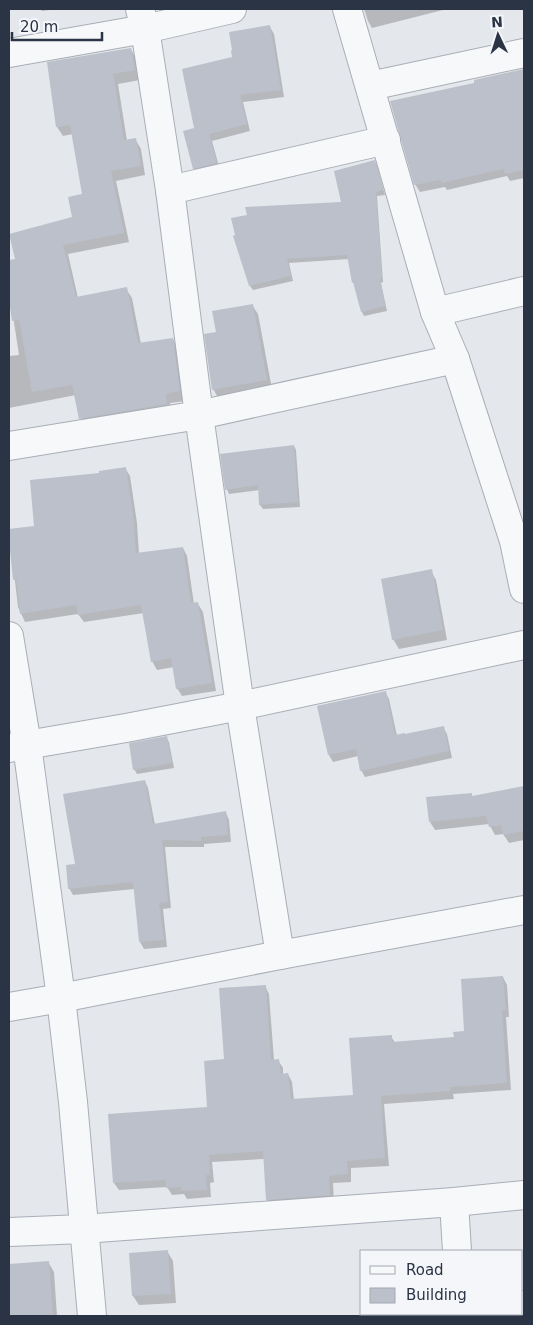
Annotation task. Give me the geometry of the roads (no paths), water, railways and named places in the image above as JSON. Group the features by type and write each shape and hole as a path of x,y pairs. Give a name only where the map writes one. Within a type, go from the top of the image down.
{"street":[{"path":"9,53 142,19 232,9"},
{"path":"347,9 435,312 455,359 519,540 524,589"},
{"path":"142,19 170,190 240,706 280,955"},
{"path":"370,86 524,53"},
{"path":"170,190 386,140"},
{"path":"435,312 524,291"},
{"path":"9,446 200,415 455,359"},
{"path":"9,636 18,746 61,998 73,1102 92,1316"},
{"path":"18,746 240,706 524,645"},
{"path":"9,1007 524,910"},
{"path":"9,1232 83,1229 454,1202 524,1195"},
{"path":"454,1202 457,1250"},
{"path":"405,1316 420,1315"}]}
